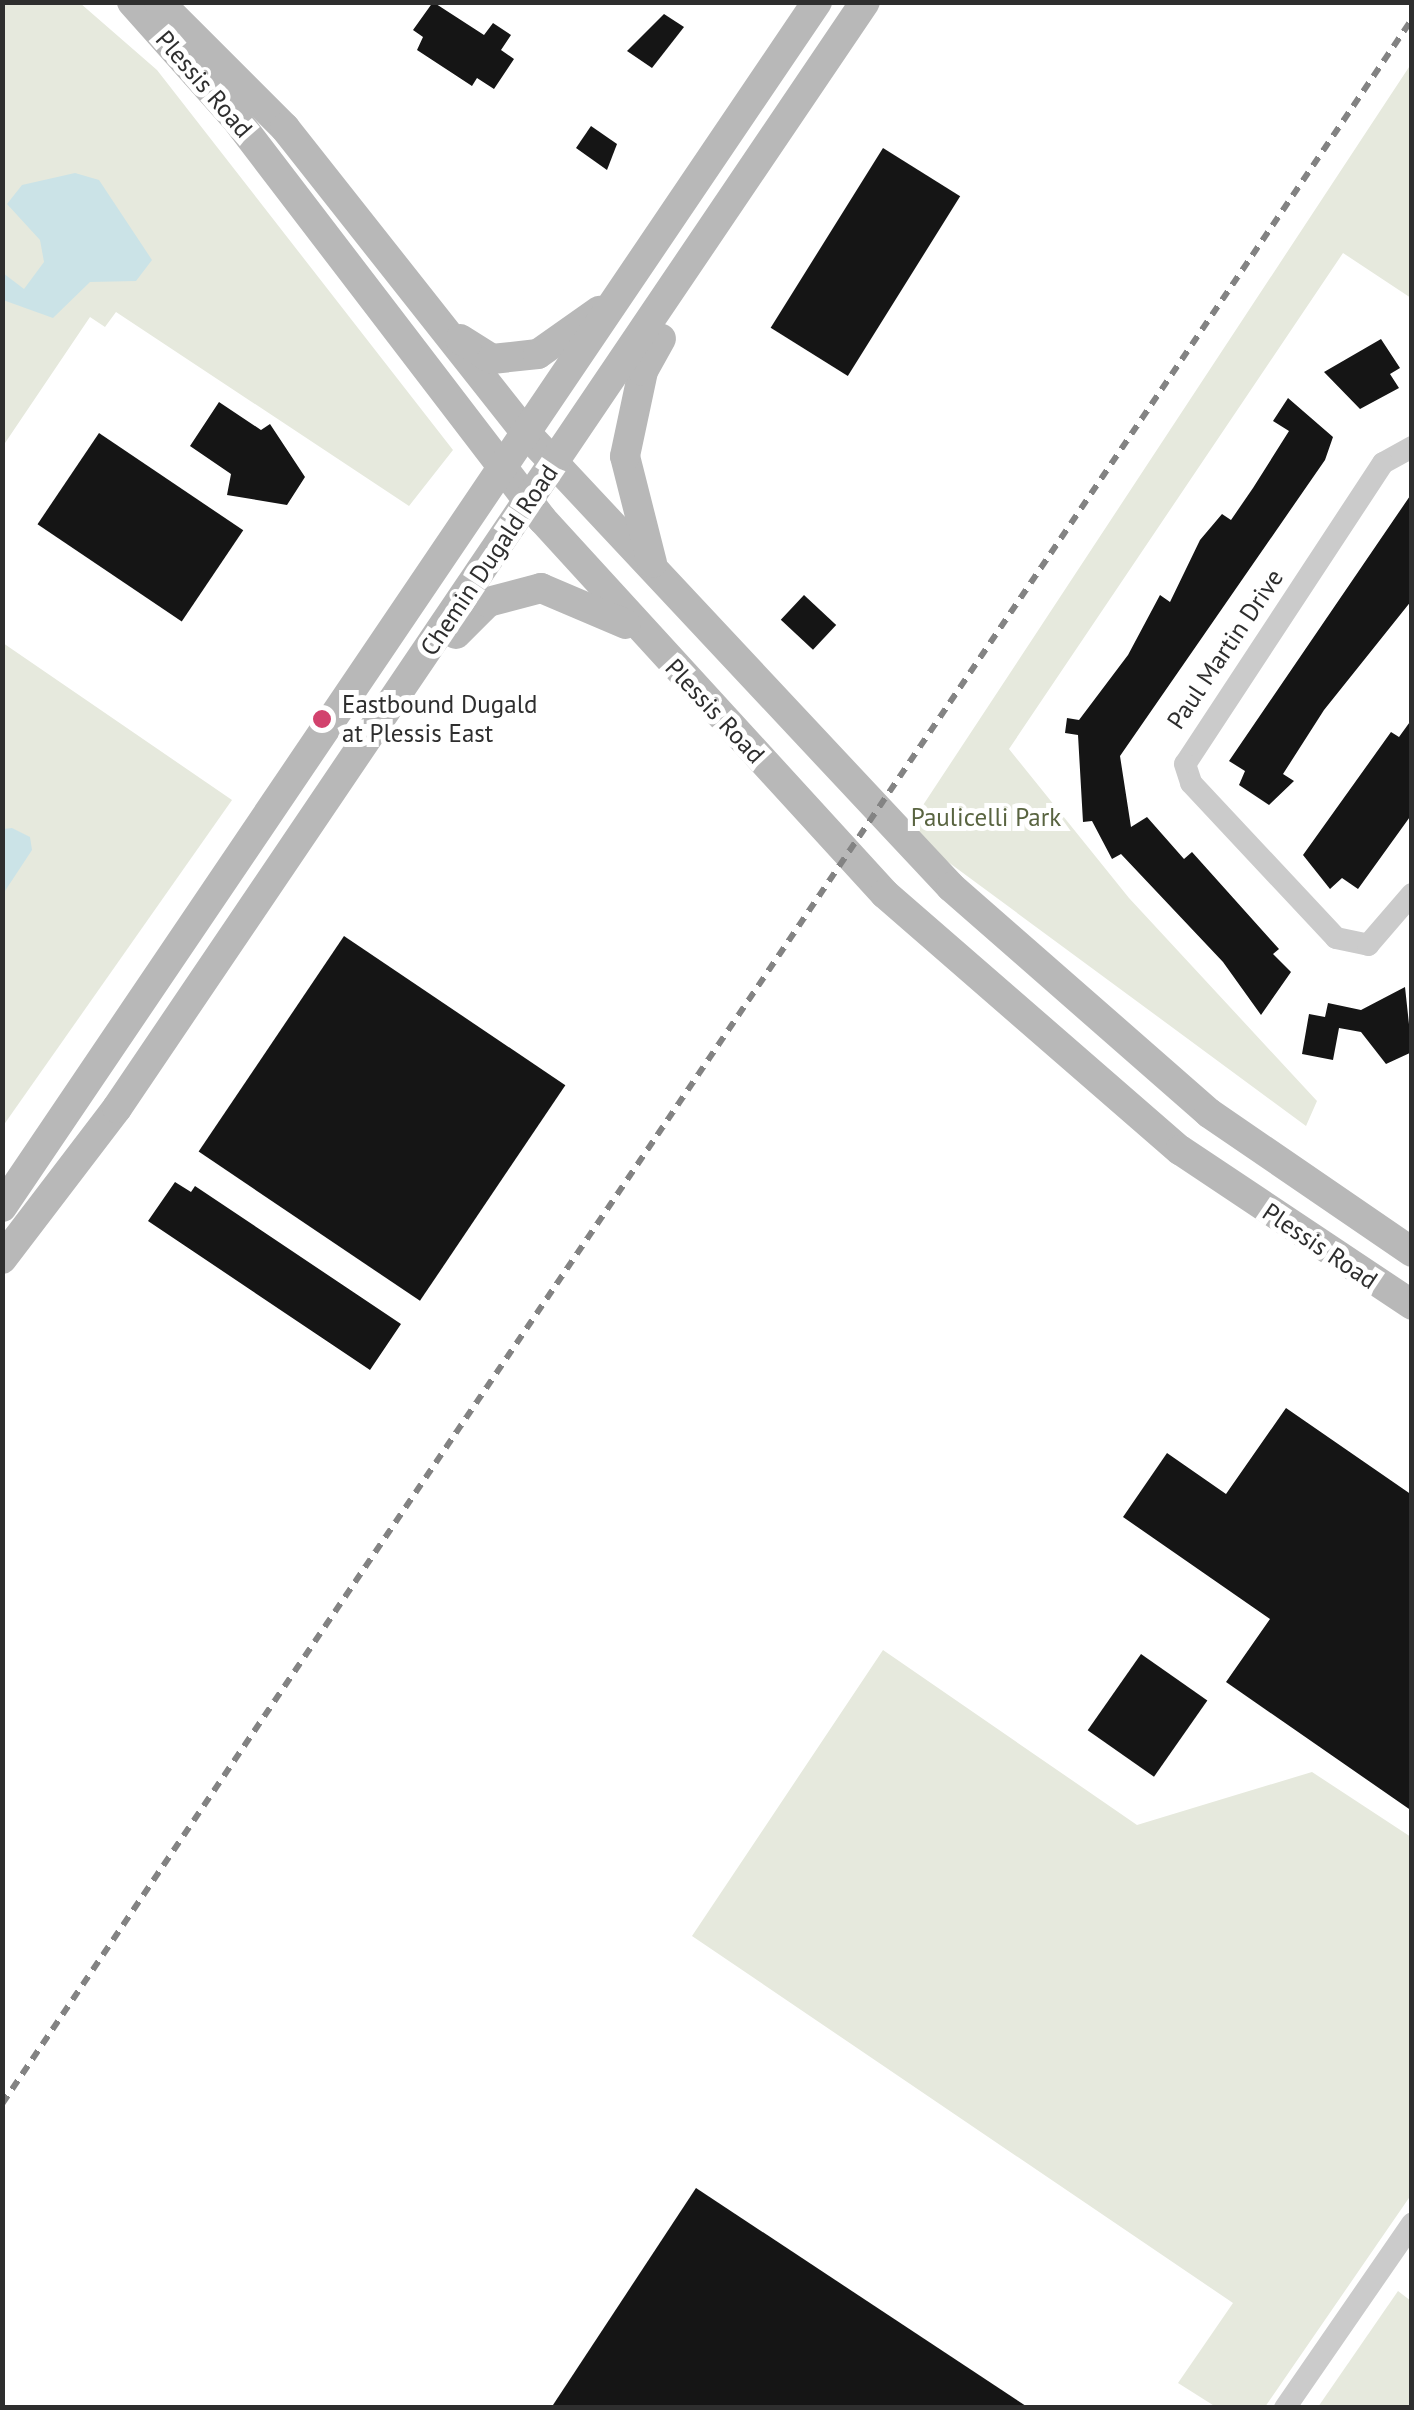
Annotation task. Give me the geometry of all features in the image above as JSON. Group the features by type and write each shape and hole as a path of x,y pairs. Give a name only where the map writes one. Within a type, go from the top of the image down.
{"main road":[{"name":"Plessis Road","path":"132,2 236,118 528,502 642,632 885,894 968,970 1180,1150 1412,1305"},
{"name":"Plessis Road","path":"159,2 285,128 526,433 1042,974 1209,1113 1412,1252"},
{"name":"Chemin Dugald Road","path":"2,1206 817,2"},
{"name":"Chemin Dugald Road","path":"2,1259 117,1108 705,245 865,2"},
{"path":"655,570 624,456 643,372 705,245"},
{"path":"432,316 469,347 505,360 538,354 621,294"},
{"path":"412,673 508,593 563,592 642,632"},
{"path":"300,764 334,790"},
{"path":"73,1103 117,1108"}],"street":[{"name":"Paul Martin Drive","path":"1409,446 1383,463 1185,764 1191,783 1336,938 1368,945 1412,894"},
{"path":"1286,2408 1412,2224"}],"green space":[{"path":"3,3 80,3 157,70 453,450 409,506 116,312 105,327 90,317 3,446"},
{"name":"Paulicelli Park","path":"1411,64 1411,298 1343,253 1009,749 1129,898 1317,1101 1306,1126 906,831"},
{"path":"2,643 232,800 3,1126"},
{"path":"883,1650 1137,1825 1312,1772 1411,1837 1411,2195 1265,2407 1216,2407 1178,2383 1233,2303 692,1936"},
{"path":"1398,2291 1411,2301 1410,2407 1318,2407"}],"water":[{"path":"75,173 99,180 152,260 136,281 90,282 53,318 3,300 3,273 24,289 44,262 40,240 7,204 22,185"},
{"path":"12,828 30,837 32,850 3,894 3,829"}],"building":[{"path":"433,2 484,35 493,23 511,35 501,50 514,59 494,89 477,78 472,86 417,50 423,37 413,30"},
{"path":"664,14 684,27 652,68 627,51"},
{"path":"591,126 617,144 607,170 576,148"},
{"path":"883,148 960,196 848,376 771,328"},
{"path":"1381,339 1400,368 1390,374 1399,388 1360,409 1324,372"},
{"path":"1288,398 1333,437 1325,460 1120,756 1131,827 1147,817 1184,859 1192,852 1279,949 1273,954 1291,972 1261,1015 1223,962 1121,854 1112,859 1092,821 1083,822 1078,735 1065,733 1067,718 1079,720 1128,655 1160,595 1170,602 1200,540 1222,514 1231,520 1253,488 1289,431 1273,421"},
{"path":"219,402 261,430 270,424 305,477 287,505 227,495 231,474 190,446"},
{"path":"99,433 243,530 182,621 37,524"},
{"path":"1412,493 1412,600 1324,710 1283,774 1294,781 1269,805 1239,785 1245,771 1229,761"},
{"path":"804,595 836,625 813,650 781,620"},
{"path":"1412,719 1412,814 1358,889 1342,878 1330,889 1303,855 1391,732 1399,737"},
{"path":"344,936 565,1085 420,1301 199,1152"},
{"path":"1405,987 1412,1052 1386,1064 1361,1032 1339,1028 1333,1060 1302,1054 1309,1014 1325,1017 1328,1003 1361,1010"},
{"path":"175,1182 191,1192 195,1186 401,1324 370,1370 148,1221"},
{"path":"1286,1408 1412,1495 1412,1811 1226,1682 1270,1619 1123,1517 1167,1453 1226,1494"},
{"path":"1141,1654 1207,1700 1154,1777 1088,1730"},
{"path":"696,2188 1029,2408 551,2408"}],"railway":[{"path":"2,2104 1412,19"}],"place":[{"name":"Eastbound Dugald at Plessis East","path":"322,719"}]}
